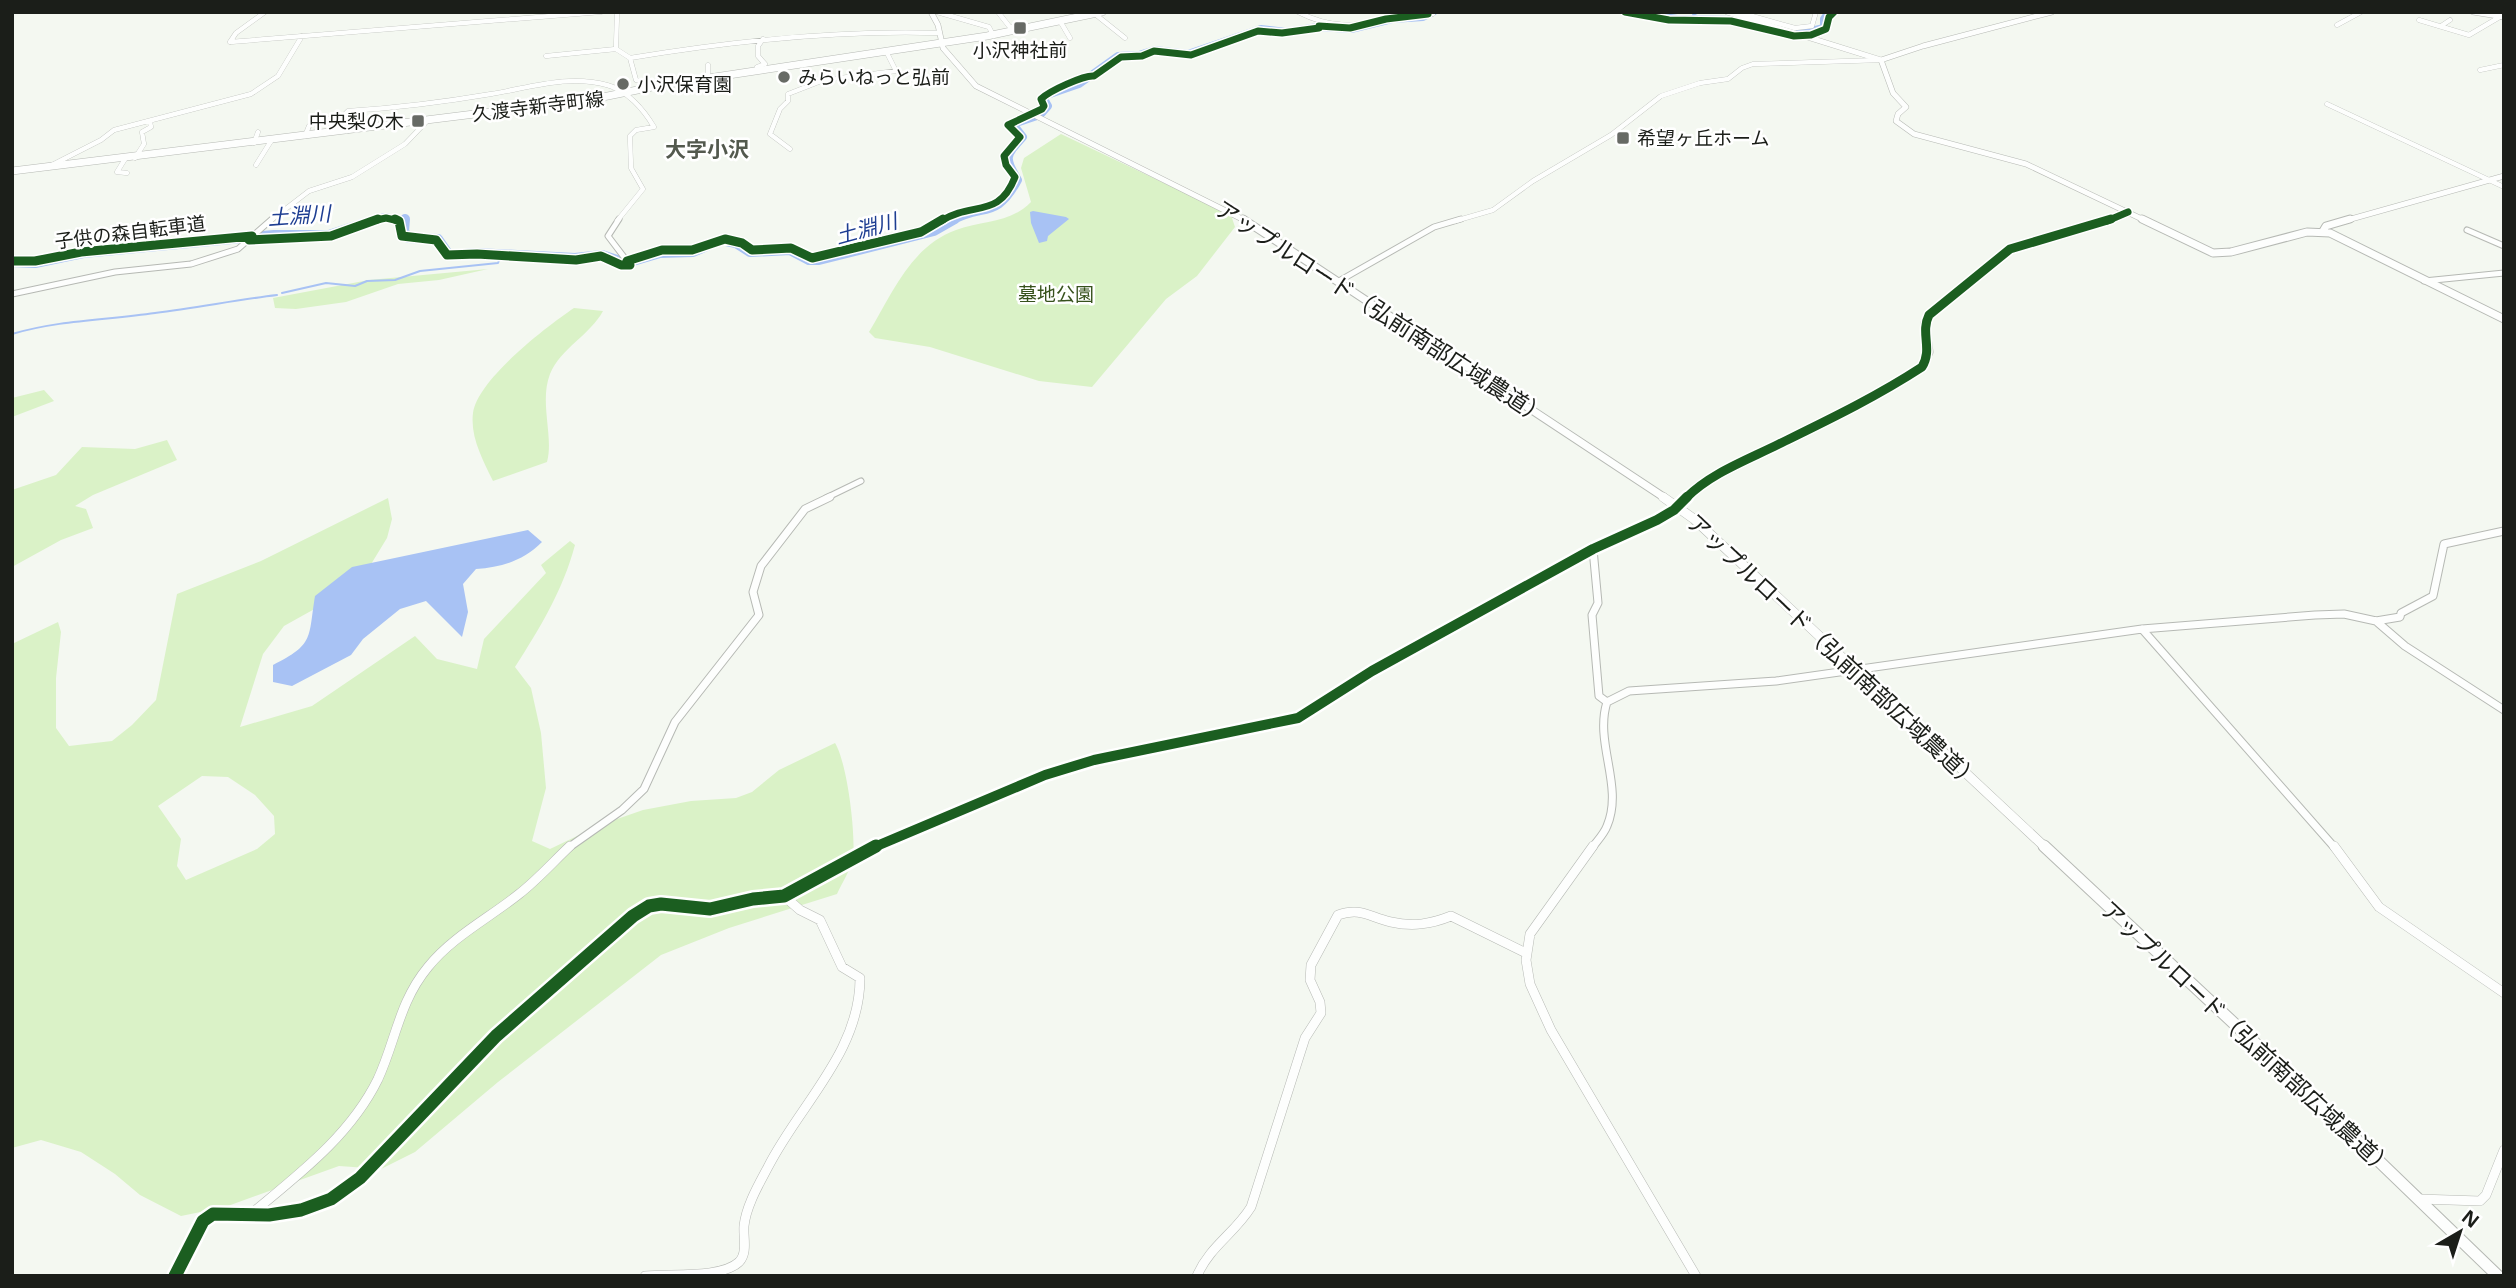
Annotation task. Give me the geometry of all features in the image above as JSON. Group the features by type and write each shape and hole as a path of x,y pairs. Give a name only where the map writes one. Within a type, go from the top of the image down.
{"main road":[{"name":"久渡寺新寺町線","path":"12,171 271,141 622,94 662,85 993,35 1099,13"}],"street":[{"path":"265,12 236,33 230,42 601,12"},
{"path":"616,49 617,12"},
{"name":"アップルロード（弘前南部広域農道）","path":"931,12 938,25 940,43 950,59 976,86 1231,212 1679,506 2498,1276"},
{"path":"937,12 953,19 989,27 993,35"},
{"path":"998,12 1009,26 1017,30"},
{"path":"1298,12 1319,24 1350,27 1391,18 1431,14"},
{"path":"1727,12 1881,61 1894,93 1906,107 1895,118 1904,130 1936,141 2015,160 2128,212 2195,247 2218,254 2307,232 2323,231 2344,238 2423,281 2504,319"},
{"path":"1738,12 1801,28 1812,26 1816,12"},
{"path":"1339,281 1434,227 1493,210 1533,181 1611,135 1661,96 1700,83 1728,79 1742,68 1753,64 1881,61 1923,46 2052,12"},
{"path":"2337,25 2361,12"},
{"path":"2473,12 2503,16"},
{"path":"1099,13 1125,38"},
{"path":"2419,20 2469,35 2503,16"},
{"path":"2441,26 2450,20"},
{"path":"1060,21 1070,38"},
{"path":"546,56 616,49 630,58 763,39 878,30 938,33"},
{"path":"46,167 101,140 114,130 198,107 225,103 251,93 278,76 302,36"},
{"path":"758,71 757,67 765,64 758,56 758,46 763,39"},
{"path":"790,149 770,134 779,109 788,101 788,94 804,86 846,76 896,71 886,51"},
{"path":"630,58 636,80 662,85"},
{"path":"708,65 708,79"},
{"path":"2480,70 2504,65"},
{"path":"327,121 333,116 343,116 348,111 369,111 458,99 509,91 530,84 600,83 611,86 644,111 654,127 636,130 630,136 631,168 643,189 609,231 608,236 627,261"},
{"path":"2327,104 2504,187"},
{"path":"343,116 349,124 347,131"},
{"path":"12,294 115,272 191,264 238,249 294,200 309,191 352,177 405,144 428,120"},
{"path":"135,158 144,144 142,132 151,127 150,122"},
{"path":"305,136 309,126"},
{"path":"254,143 258,132"},
{"path":"256,165 271,141"},
{"path":"125,159 117,172 127,173"},
{"path":"2323,231 2326,226 2504,176"},
{"path":"175,1276 203,1221 213,1214 269,1215 301,1210 331,1199 360,1178 496,1036 633,916 649,906 661,904 710,909 752,899 784,896 867,850 1045,775 1094,760 1298,718 1373,671 1593,549 1657,520 1679,506 1698,486 1721,473 1857,407 1922,367 1929,352 1926,323 1929,315 2005,252 2128,212"},
{"path":"2467,230 2504,246"},
{"path":"2423,281 2504,274"},
{"path":"250,1214 312,1164 351,1123 379,1076 403,1005 427,968 443,951 522,893 572,844 622,810 644,789 675,722 759,615 753,592 761,566 805,509 861,481"},
{"path":"1696,1276 1534,999 1527,979 1524,952 1537,921 1606,827 1611,816 1614,785 1600,722 1607,702 1629,691 1749,684 2142,629 2344,614 2376,621 2400,617 2401,613 2433,596 2444,544 2504,531"},
{"path":"1593,549 1598,592 1598,603 1592,615 1594,659 1599,696 1607,702"},
{"path":"2376,621 2405,646 2504,710"},
{"path":"2142,629 2332,844 2379,907 2504,993"},
{"path":"645,1276 720,1270 739,1261 744,1252 744,1224 752,1203 787,1133 842,1048 857,1017 861,1003 860,978 842,967 820,920 800,910 784,896"},
{"path":"1197,1276 1212,1246 1239,1223 1251,1207 1304,1038 1321,1013 1320,1002 1310,980 1311,965 1338,915 1353,910 1392,924 1407,926 1437,923 1451,916 1524,952"},
{"path":"2418,1199 2480,1201 2486,1195 2504,1150"}],"green space":[{"name":"墓地公園","path":"1061,134 1231,215 1235,227 1197,276 1166,299 1092,387 1039,381 930,347 875,338 869,332 915,259 940,237 966,227 1005,218 1023,209 1031,202 1021,168 1024,158"},
{"path":"488,269 439,280 398,284 346,302 296,309 275,308 273,298 369,280"},
{"path":"574,308 603,311 561,357 550,374 546,396 549,442 547,462 493,481 473,431 473,413 478,400 487,385 515,355"},
{"path":"44,390 54,401 12,417 12,398"},
{"path":"167,440 177,460 93,495 75,506 86,509 93,528 61,540 12,567 12,490 56,475 82,447 135,449"},
{"path":"388,498 392,519 387,538 365,574 336,597 284,626 263,654 240,727 312,706 415,636 437,659 477,669 484,639 546,573 541,565 570,541 575,545 557,593 515,667 531,688 541,733 546,788 532,841 550,849 600,825 643,810 691,801 736,798 752,792 779,770 835,743 847,781 854,847 852,862 837,894 729,928 661,955 498,1082 415,1152 381,1169 339,1166 225,1207 181,1216 140,1195 115,1174 81,1152 41,1140 12,1148 12,644 58,622 61,632 56,678 56,728 69,746 112,741 156,700 177,594 261,561","holes":["202,776 228,777 255,795 274,816 275,834 257,849 186,880 177,866 181,839 158,806"]}],"water":[{"path":"1030,212 1069,219 1048,236 1047,241 1039,243 1031,223"},
{"path":"528,530 542,542 535,549 512,562 476,569 463,584 468,612 462,637 426,601 400,609 363,639 351,655 292,686 273,682 273,665 296,651 307,638 315,596 352,567"}],"waterway":[{"name":"土淵川","path":"952,221 996,206 1010,193 1018,180 1009,157 1023,137 1013,124 1040,115 1048,106 1044,99 1047,95 1079,84 1118,56 1139,55 1155,50 1188,54 1261,29 1286,32 1318,27 1351,29 1392,19 1423,17 1433,12"},
{"name":"土淵川","path":"1631,12 1677,19 1734,20 1793,35 1824,28 1824,19 1829,12"},
{"path":"1697,20 1693,15 1699,12"},
{"name":"土淵川","path":"372,221 384,217 405,221"},
{"name":"土淵川","path":"12,262 35,263 83,253 274,235 329,235 377,219"},
{"name":"土淵川","path":"405,221 404,231 408,238 438,239 447,252 453,255 477,253 575,258 602,255 626,263 660,253 693,252 721,240 736,243 750,252 790,250 809,260 819,260 934,231 955,219"},
{"path":"282,293 326,283 355,286 367,281 395,280 420,271 498,263 500,258"},
{"path":"12,334 65,323 277,295"}],"cycle path":[{"path":"1625,12 1669,20 1731,21 1794,36 1811,35 1826,29 1829,17 1834,12"},
{"path":"1319,26 1350,28 1386,19 1428,14"},
{"path":"627,261 662,250 692,250 725,239 742,243 752,250 791,248 812,258 921,232 955,213 999,203 1005,198 1015,177 1006,165 1004,156 1020,137 1008,125 1042,109 1044,106 1041,99 1051,91 1087,75 1094,76 1121,57 1142,56 1154,51 1191,55 1258,31 1282,33 1319,28"},
{"path":"175,1276 203,1221 213,1214 269,1215 301,1210 331,1199 360,1178 496,1036 633,916 649,906 661,904 710,909 753,899 784,896 867,850 1045,775 1094,760 1298,718 1372,671 1593,549 1657,520 1674,510 1698,486 1721,473 1857,406 1922,367 1928,357 1925,323 1929,315 2010,249 2100,224 2128,212"},
{"path":"249,240 331,236 371,221 393,218 399,221 402,236 436,240 447,255 477,254 576,260 601,256 621,265 630,265"},
{"name":"子供の森自転車道","path":"12,261 35,261 81,252 252,236"}],"place":[{"name":"小沢神社前","path":"1020,28"},
{"name":"みらいねっと弘前","path":"784,77"},
{"name":"小沢保育園","path":"623,84"},
{"name":"中央梨の木","path":"418,121"},
{"name":"希望ヶ丘ホーム","path":"1623,138"}],"district":[{"name":"大字小沢","path":"707,149"}]}
